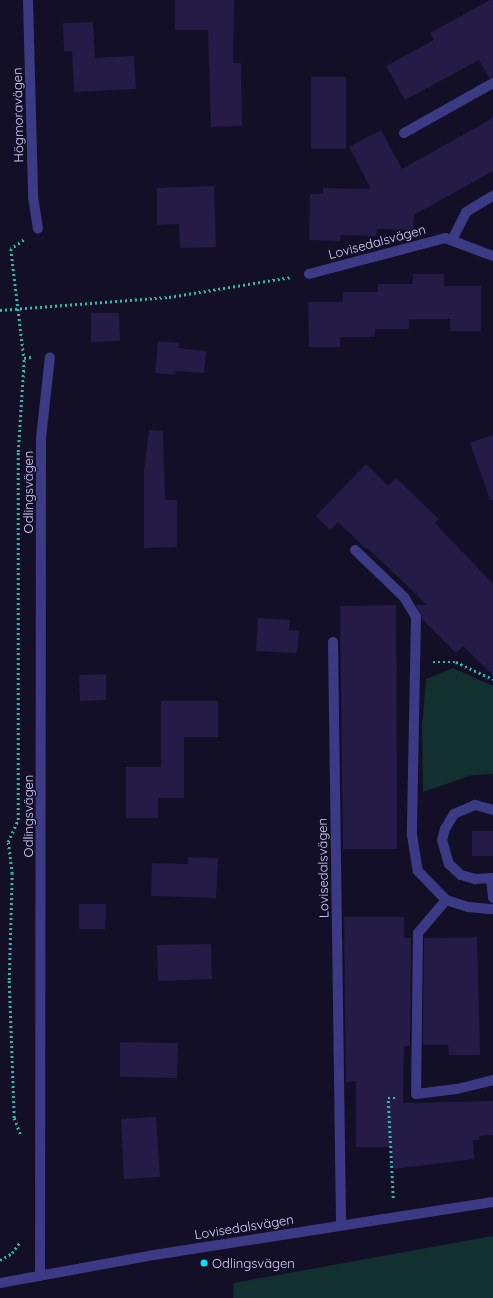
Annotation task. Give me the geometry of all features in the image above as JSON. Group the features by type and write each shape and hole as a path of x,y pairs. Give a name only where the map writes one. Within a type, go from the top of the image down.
{"street":[{"name":"Högmoravägen","path":"28,0 33,197 38,229"},
{"path":"404,133 493,83"},
{"path":"452,240 466,212 493,196"},
{"name":"Lovisedalsvägen","path":"309,274 404,247 445,238 493,256"},
{"name":"Odlingsvägen","path":"40,1276 41,438 50,356"},
{"path":"355,550 404,597 416,617 413,856 418,871 446,900 468,907 493,910"},
{"name":"Lovisedalsvägen","path":"334,642 341,1225"},
{"path":"493,810 475,806 454,814 444,829 442,840 449,864 461,874 475,879 492,878 493,898"},
{"path":"446,900 418,933 416,1094 457,1089 493,1080"},
{"name":"Lovisedalsvägen","path":"0,1283 341,1225 493,1202"}],"path":[{"path":"20,1140 14,1118 9,980 12,874 8,842 18,820 18,452 24,358 11,249 38,229"},
{"path":"0,310 168,297 309,274"},
{"path":"24,358 50,356"},
{"path":"416,662 456,662 493,679"},
{"path":"401,1197 393,1198 388,1098 411,1099 416,1094"},
{"path":"0,1260 12,1253 21,1237"}],"green space":[{"path":"453,668 493,686 493,774 472,775 423,792 422,727 426,679"},
{"path":"493,1236 493,1298 233,1298 234,1283"}],"building":[{"path":"175,0 234,0 233,63 241,63 242,126 211,127 208,30 175,30"},
{"path":"490,0 493,0 493,77 489,78 479,60 405,100 386,66 434,40 430,33"},
{"path":"93,22 95,58 134,56 136,89 74,92 72,51 64,51 63,23"},
{"path":"311,77 346,77 346,149 311,149"},
{"path":"493,118 493,171 414,215 413,230 377,229 376,236 341,235 340,241 309,240 310,194 323,194 323,188 371,189 349,147 381,130 402,169"},
{"path":"214,186 216,247 180,248 179,224 157,225 157,188"},
{"path":"413,274 444,274 444,286 481,286 481,331 450,331 450,319 409,319 409,329 375,329 375,337 340,337 340,347 309,347 308,302 343,302 343,292 378,292 378,284 413,284"},
{"path":"91,313 119,313 120,341 91,342"},
{"path":"158,341 179,343 178,348 206,351 204,373 176,371 175,375 155,373"},
{"path":"149,430 163,431 165,500 177,500 177,547 144,548 144,472"},
{"path":"493,435 493,500 490,500 470,443"},
{"path":"366,464 388,486 396,478 439,519 435,523 493,584 493,675 463,646 456,653 422,619 416,605 427,605 368,548 367,550 338,522 330,530 316,516"},
{"path":"396,605 397,849 343,849 340,606"},
{"path":"258,618 290,620 289,630 299,631 297,653 256,651"},
{"path":"106,674 106,700 80,701 79,675"},
{"path":"161,701 218,701 218,737 184,737 184,798 158,798 158,818 126,818 126,767 161,767"},
{"path":"472,831 493,831 493,856 472,856"},
{"path":"188,857 218,858 216,898 151,896 152,863 188,864"},
{"path":"79,904 106,904 105,929 79,929"},
{"path":"344,917 404,917 404,938 411,938 410,1046 404,1046 403,1103 493,1101 493,1135 479,1136 479,1140 473,1140 474,1159 394,1169 392,1147 356,1147 356,1081 346,1082"},
{"path":"477,937 480,1055 449,1055 448,1045 423,1045 424,938"},
{"path":"211,944 212,979 158,981 157,945"},
{"path":"120,1042 178,1043 177,1078 120,1077"},
{"path":"156,1117 160,1177 124,1179 121,1119"}],"place":[{"name":"Odlingsvägen","path":"204,1263"}]}
